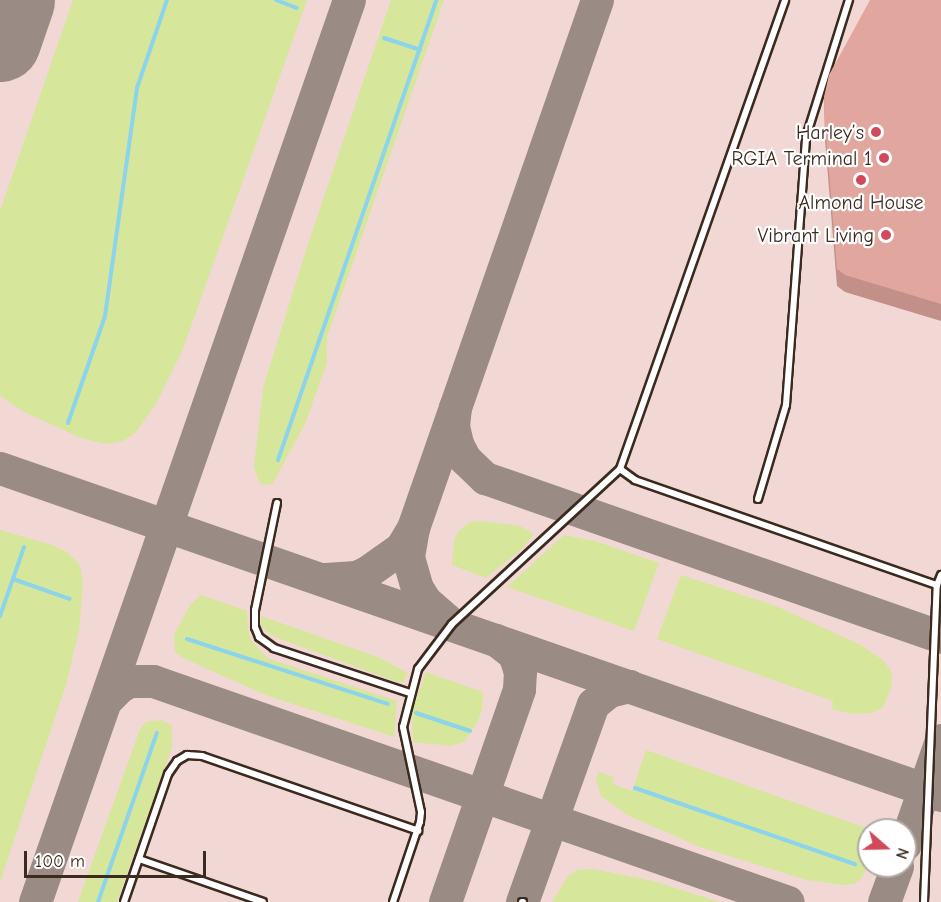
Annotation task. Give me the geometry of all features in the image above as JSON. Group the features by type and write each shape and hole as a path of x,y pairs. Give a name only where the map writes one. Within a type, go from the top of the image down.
{"lane":[{"path":"393,902 418,831 421,812 403,727 418,669 452,624 620,469 785,0"},
{"path":"758,499 786,405 806,137 849,0"},
{"path":"620,469 635,480 938,585"},
{"path":"277,503 255,610 255,627 258,637 274,648 410,693"},
{"path":"924,902 938,585 941,575"},
{"path":"124,902 172,765 187,755 202,756 418,831"},
{"path":"138,859 263,902"}],"shaded area":[{"path":"0,0 941,0 941,902 0,902"}],"green space":[{"path":"73,0 307,0 183,349 156,404 136,432 123,441 106,444 81,438 26,413 0,396 0,211"},
{"path":"391,0 444,0 327,337 327,363 305,424 273,483 260,484 254,467 263,388 307,247"},
{"path":"481,521 520,526 534,534 522,549 486,578 452,565 454,540 459,531 469,522"},
{"path":"0,530 52,545 67,552 80,565 83,585 79,630 66,685 0,882"},
{"path":"564,535 595,541 659,563 634,631 507,587"},
{"path":"681,575 776,606 861,645 884,661 892,673 891,689 883,707 872,713 853,714 832,709 833,701 657,639"},
{"path":"201,595 247,611 248,630 252,641 267,658 397,701 394,737 263,694 183,658 175,652 174,635 190,605"},
{"path":"261,616 378,657 408,673 403,682 398,682 280,639 266,632 261,624"},
{"path":"426,672 483,692 482,710 477,723 464,742 451,746 413,742 412,712"},
{"path":"162,720 172,726 172,747 117,902 78,902 140,729 146,722"},
{"path":"646,750 857,825 857,878 862,878 854,884 842,885 807,880 700,847 629,816 601,796 596,780 598,772 614,777 612,784 632,791"},
{"path":"593,869 653,881 719,902 552,902 569,875 578,870"}],"building":[{"name":"RGIA Terminal 1","path":"870,0 941,0 941,304 845,275 837,269 824,97 829,75"}],"waterway":[{"path":"68,423 105,316 137,88 167,0"},
{"path":"276,0 297,8"},
{"path":"278,460 436,0"},
{"path":"384,38 420,50"},
{"path":"0,616 24,547"},
{"path":"13,579 70,599"},
{"path":"187,639 388,704"},
{"path":"416,713 470,731"},
{"path":"98,902 157,733"},
{"path":"635,788 855,864"}],"taxiway":[{"path":"35,902 349,0"},
{"path":"413,528 597,0"},
{"path":"455,407 453,426 457,444 465,459 485,478 941,637"},
{"path":"0,468 941,795"},
{"path":"325,579 356,577 367,572 401,548 413,528 408,557 417,588 425,601 447,620"},
{"path":"445,902 519,689 520,672 514,654 496,640"},
{"path":"106,700 120,686 130,681 153,681 788,902"},
{"path":"522,902 593,704 609,691 629,686"},
{"path":"914,818 941,740"},
{"path":"884,902 893,878"}],"runway":[{"path":"0,41 14,0"}],"place":[{"name":"Harley’s","path":"876,132"},
{"name":"RGIA Terminal 1","path":"884,158"},
{"name":"Almond House","path":"861,180"},
{"name":"Vibrant Living","path":"886,235"}]}
